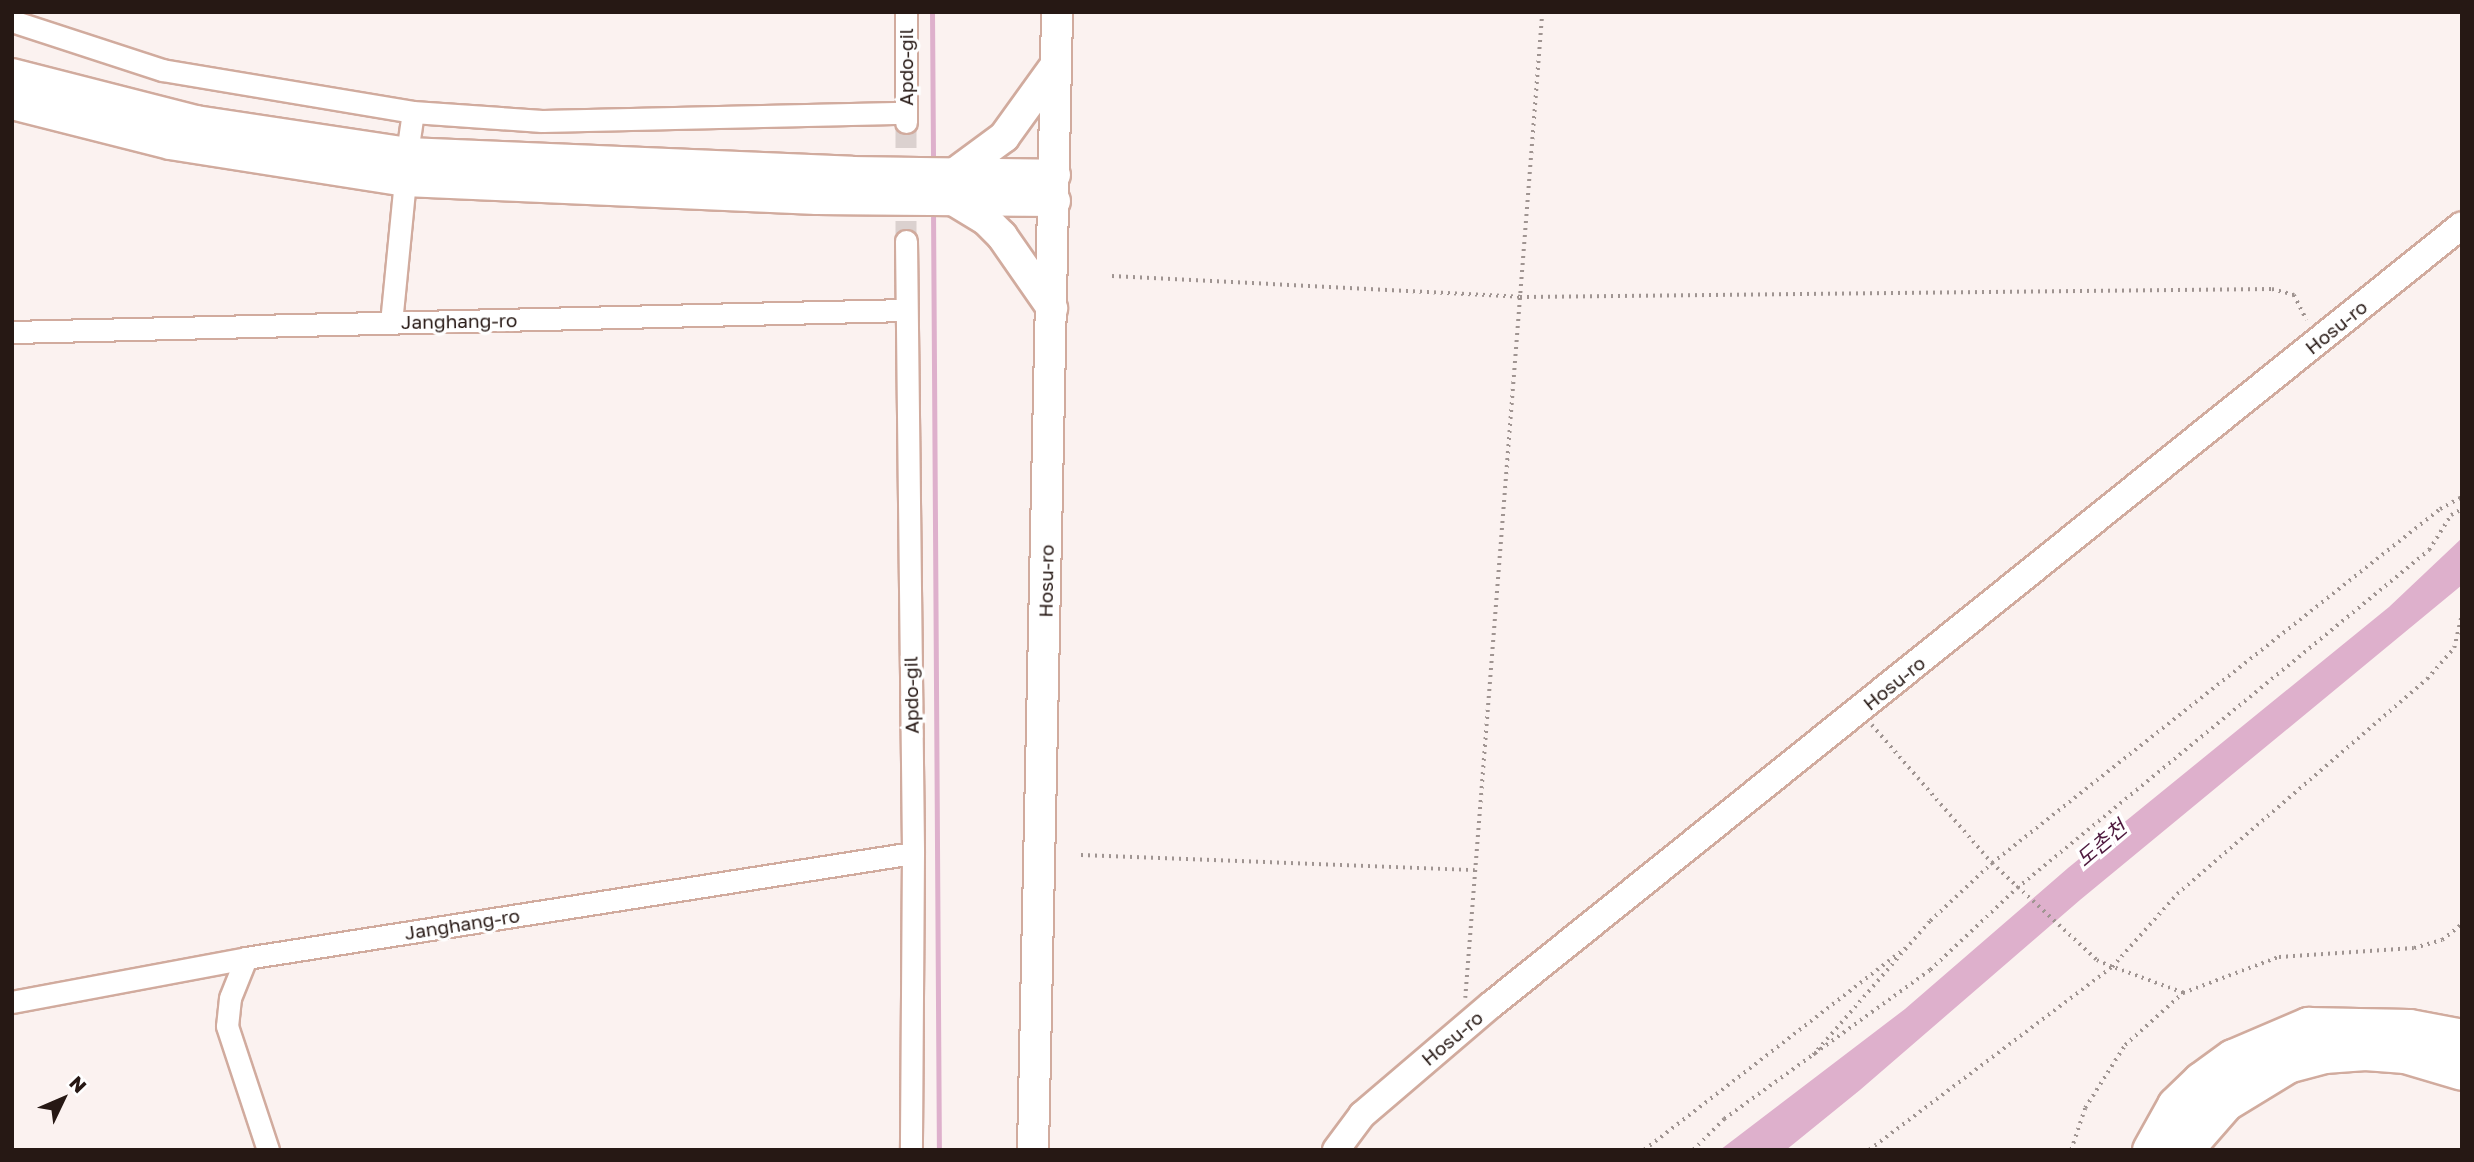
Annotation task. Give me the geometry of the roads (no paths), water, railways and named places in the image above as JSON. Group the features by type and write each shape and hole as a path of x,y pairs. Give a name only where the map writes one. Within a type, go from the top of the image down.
{"highway":[{"path":"2151,1150 2176,1105 2201,1081 2233,1058 2308,1026 2409,1028 2457,1058"},
{"path":"2183,1150 2225,1102 2287,1064 2324,1054 2365,1051 2457,1058"}],"main road":[{"name":"Hosu-ro","path":"1033,1150 1055,188 1056,12"},
{"path":"939,186 1004,137 1056,65"},
{"path":"12,74 196,121 406,167"},
{"path":"12,104 170,144 406,167 1055,188"},
{"path":"939,186 985,219 1002,236 1052,308"}],"street":[{"name":"Apdo-gil","path":"413,112 542,121 906,118 906,12"},
{"path":"12,21 162,70 413,112 391,323"},
{"name":"Hosu-ro","path":"1336,1150 1362,1115 1463,1028 2462,225"},
{"name":"Apdo-gil","path":"906,241 913,853 911,1150"},
{"name":"Janghang-ro","path":"12,332 905,310"},
{"name":"Janghang-ro","path":"12,1002 246,958 913,853"},
{"path":"246,958 230,998 227,1026 268,1150"}],"water":[{"name":"도촌천","path":"2462,538 2462,585 2080,900 1860,1090 1786,1150 1720,1150 1905,1009 2068,868 2389,607"}],"waterway":[{"path":"932,12 933,163"},
{"path":"933,208 939,1150"}],"tunnel":[{"path":"906,122 906,241"}]}
